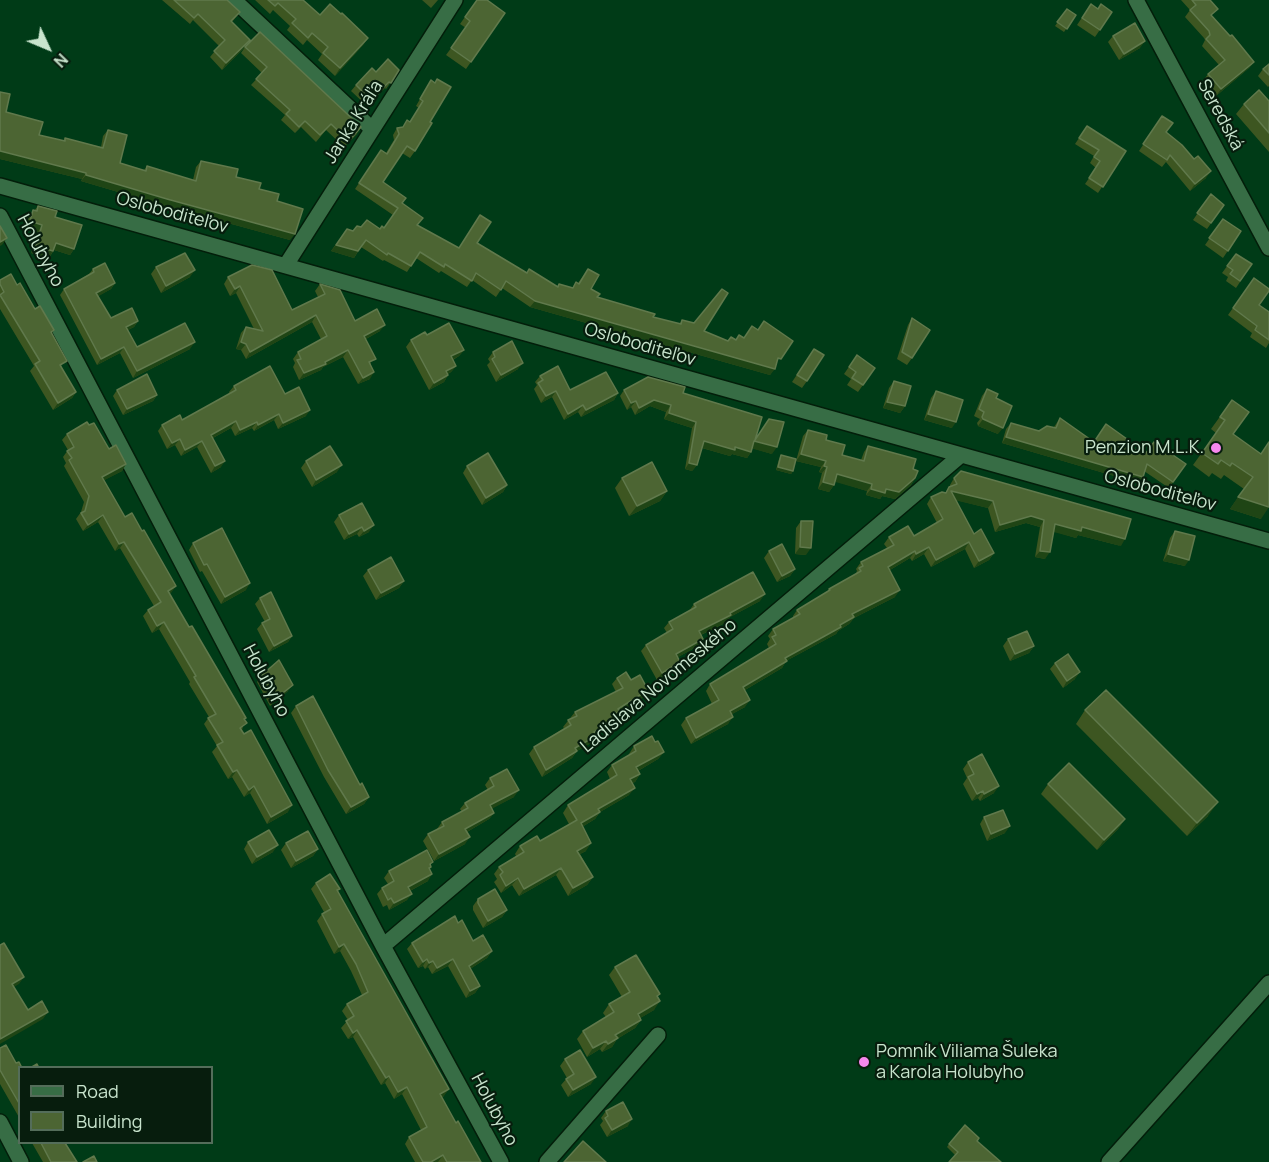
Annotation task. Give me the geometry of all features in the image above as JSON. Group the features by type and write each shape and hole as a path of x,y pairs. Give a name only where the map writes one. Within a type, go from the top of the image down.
{"street":[{"path":"234,0 372,129"},
{"name":"Janka Kráľa","path":"286,265 455,0"},
{"name":"Seredská","path":"1136,0 1269,248"},
{"name":"Osloboditeľov","path":"0,186 1269,541"},
{"name":"Holubyho","path":"0,216 383,946 501,1162"},
{"name":"Ladislava Novomeského","path":"383,946 960,456"},
{"path":"1109,1162 1269,983"},
{"path":"548,1162 658,1035"},
{"path":"0,1122 21,1162"}],"building":[{"path":"174,0 227,0 240,12 231,21 250,40 226,63 214,51 225,40 198,14 194,18"},
{"path":"268,0 303,0 320,15 330,4 368,38 340,68 323,53 328,47 312,33 308,38 292,23 296,19 278,3 275,6"},
{"path":"477,0 487,0 505,13 471,62 451,48 470,21 465,17"},
{"path":"1192,0 1210,0 1218,9 1211,15 1230,36 1232,35 1254,62 1221,89 1208,74 1225,60 1206,39 1210,35 1209,31 1190,10 1196,5"},
{"path":"1091,4 1098,9 1101,4 1112,12 1100,30 1082,18"},
{"path":"1067,9 1076,15 1067,29 1057,22"},
{"path":"1135,23 1145,41 1124,54 1113,36"},
{"path":"260,32 361,127 349,141 331,124 320,135 305,121 299,127 286,114 290,110 256,79 267,67 245,47"},
{"path":"388,59 399,70 391,83 389,82 371,100 356,85 372,68 376,72"},
{"path":"1269,64 1269,75 1263,69"},
{"path":"437,79 451,87 415,151 407,146 383,182 406,198 402,203 423,218 417,225 459,248 480,215 491,222 477,243 527,273 529,269 558,287 559,284 573,288 576,282 579,284 588,269 599,275 591,289 600,294 597,297 655,314 653,317 681,324 682,320 694,323 722,289 728,293 704,331 728,341 731,337 736,340 739,335 744,338 752,326 758,330 764,321 793,341 781,359 778,358 775,369 535,301 506,281 501,290 476,273 472,281 420,252 411,266 388,253 387,255 366,240 358,251 336,245 347,229 353,231 367,220 380,229 382,226 384,228 398,208 359,183 381,150 387,154 399,134 397,128 403,127 407,120 410,122 423,101 420,99 431,80 435,83"},
{"path":"1259,90 1269,101 1269,133 1244,104"},
{"path":"0,92 10,94 6,112 43,122 39,135 65,141 65,138 103,148 108,130 127,135 120,163 146,171 147,166 196,181 201,161 238,169 236,177 261,183 259,189 279,194 277,201 303,209 295,234 167,199 86,175 86,173 0,151"},
{"path":"1162,116 1173,123 1166,132 1194,159 1198,156 1211,171 1195,184 1170,155 1167,160 1143,144"},
{"path":"1087,126 1126,151 1103,187 1089,178 1100,161 1094,157 1099,150 1079,138"},
{"path":"1211,194 1224,205 1211,223 1197,213"},
{"path":"38,206 57,211 55,217 82,225 74,249 56,243 53,251 36,246 42,225 30,221 33,210 37,211"},
{"path":"1223,219 1241,231 1228,251 1209,238"},
{"path":"0,226 7,238 0,242"},
{"path":"185,253 195,270 166,286 156,267"},
{"path":"1236,254 1252,264 1240,281 1230,274 1233,270 1227,266"},
{"path":"105,263 115,283 96,293 111,318 132,308 138,321 126,327 137,347 185,323 195,342 137,371 124,347 101,359 64,289"},
{"path":"252,265 272,270 292,310 325,294 320,284 340,290 355,321 377,309 385,325 364,336 376,359 369,362 374,372 363,378 348,350 325,362 326,364 304,373 297,360 301,359 298,352 327,336 316,315 250,352 246,344 241,342 246,327 263,331 240,286 235,289 228,277"},
{"path":"11,274 17,285 20,283 35,309 40,306 54,330 51,332 67,361 60,365 76,392 58,403 35,364 40,361 0,295 4,292 0,280"},
{"path":"1254,278 1269,289 1259,305 1269,312 1269,340 1255,330 1257,326 1233,308"},
{"path":"912,318 930,330 912,358 902,352"},
{"path":"449,323 464,350 451,356 456,366 446,371 448,375 434,383 411,340 425,332 427,335"},
{"path":"512,341 523,363 501,375 492,359 495,357 493,352"},
{"path":"814,349 824,355 807,381 797,375"},
{"path":"857,355 875,368 863,385 852,378 856,372 849,367"},
{"path":"270,366 285,394 299,387 310,410 283,423 279,414 258,425 257,422 240,430 236,421 211,435 225,461 215,466 202,441 185,450 180,439 172,443 162,425 180,415 182,420 236,390 234,386"},
{"path":"558,366 570,390 606,372 618,393 586,410 583,405 568,414 556,391 546,396 538,383 543,380 540,376"},
{"path":"147,374 157,395 127,409 117,390"},
{"path":"648,377 685,387 683,393 762,417 755,440 769,419 784,422 777,447 754,441 751,452 704,441 697,465 689,463 696,422 669,413 671,405 654,400 639,408 636,401 631,403 624,390"},
{"path":"894,381 911,386 905,406 887,402"},
{"path":"987,389 998,394 996,398 1012,406 1003,428 982,417 984,412 979,409"},
{"path":"936,391 963,400 956,422 928,414"},
{"path":"1232,400 1249,412 1233,434 1261,454 1269,442 1269,507 1238,497 1253,477 1232,463 1230,466 1221,460 1218,464 1202,453 1225,420 1220,417"},
{"path":"1060,418 1094,442 1106,424 1127,439 1123,446 1146,453 1154,442 1186,464 1173,482 1147,464 1143,477 1006,437 1011,423 1039,431 1047,426 1056,428"},
{"path":"87,422 89,425 94,423 109,449 116,445 126,464 102,477 125,517 132,513 142,531 144,530 176,586 168,591 189,627 192,626 246,718 244,719 247,723 240,728 244,734 251,730 292,805 271,817 254,786 249,790 237,770 233,772 217,745 223,742 208,718 216,714 164,622 157,626 148,610 161,602 124,542 119,544 103,515 88,525 81,513 85,511 89,496 69,460 72,458 67,451 74,447 67,434"},
{"path":"808,430 827,435 826,440 845,445 842,455 864,461 868,446 916,459 913,469 918,471 915,478 899,492 886,489 885,493 871,489 872,484 837,474 834,485 823,482 827,467 824,466 826,461 801,454"},
{"path":"330,446 342,465 316,480 306,461"},
{"path":"488,453 507,485 486,498 467,466"},
{"path":"781,455 796,459 793,471 778,467"},
{"path":"652,462 667,491 637,506 622,478"},
{"path":"961,471 1131,519 1125,539 1082,527 1081,531 1055,524 1050,552 1040,551 1044,520 1031,516 1000,525 993,501 951,491 974,534 981,529 994,553 979,561 969,542 936,560 929,547 916,554 915,551 888,567 900,590 852,614 854,617 840,625 841,627 785,658 787,661 743,687 750,700 730,711 733,717 696,738 686,718 719,700 710,684 776,644 772,637 776,635 773,629 800,614 797,610 861,571 859,568 863,566 861,562 894,545 889,537 908,526 914,536 943,519 931,497 942,492 946,493 949,487 957,484 954,478"},
{"path":"362,503 374,525 364,531 362,527 349,534 339,515"},
{"path":"801,521 813,521 811,548 800,547"},
{"path":"222,528 250,583 225,597 193,543"},
{"path":"1175,531 1195,536 1189,560 1168,554"},
{"path":"782,544 795,569 782,576 769,551"},
{"path":"391,557 404,581 381,593 368,570"},
{"path":"753,572 765,594 699,631 703,639 676,654 680,662 662,673 646,645 673,629 669,622 696,607 694,604"},
{"path":"271,592 292,636 274,646 262,623 270,619 260,598"},
{"path":"1027,631 1034,646 1015,654 1008,639"},
{"path":"1068,654 1080,672 1067,681 1055,663"},
{"path":"279,660 293,685 275,699 262,675"},
{"path":"626,672 631,680 640,675 648,690 618,709 620,711 616,713 619,718 594,732 596,736 575,748 577,751 546,770 534,747 571,725 568,720 577,716 575,712 623,688 617,678"},
{"path":"1106,690 1218,802 1197,823 1085,710"},
{"path":"313,696 360,785 362,783 369,797 351,807 328,770 296,706"},
{"path":"652,736 664,752 636,767 640,774 630,779 635,788 598,809 600,812 581,823 591,843 577,851 593,877 573,888 561,868 524,889 518,878 506,886 500,875 503,872 499,867 524,852 520,846 537,836 540,841 577,820 568,805 617,775 612,765 636,751 634,746"},
{"path":"982,754 999,786 984,794 983,791 977,794 968,777 974,774 968,762"},
{"path":"1069,763 1125,819 1104,840 1048,784"},
{"path":"507,769 519,790 490,805 494,813 465,829 470,837 439,854 428,834 444,826 442,822 468,808 465,803 494,786 490,778"},
{"path":"1003,810 1010,826 991,834 984,817"},
{"path":"269,830 278,845 257,857 248,842"},
{"path":"308,831 318,849 296,861 286,843"},
{"path":"427,850 433,862 429,868 432,874 408,887 412,894 394,903 391,898 388,900 382,888 394,881 389,871"},
{"path":"330,874 449,1089 440,1094 481,1162 447,1162 443,1155 431,1162 423,1162 409,1137 427,1127 407,1087 398,1092 389,1076 386,1078 357,1030 353,1033 346,1021 354,1016 347,1004 368,992 356,964 344,944 339,947 322,914 331,909 316,883"},
{"path":"495,889 507,910 488,921 478,899"},
{"path":"455,916 458,923 462,920 473,941 483,935 492,951 469,966 480,986 470,991 453,959 437,968 433,961 429,963 427,959 423,962 412,943"},
{"path":"4,943 24,977 12,984 28,1010 42,1001 48,1012 0,1039 0,945"},
{"path":"636,955 660,994 657,996 660,1001 638,1014 641,1020 615,1035 618,1038 608,1044 606,1041 593,1048 583,1031 614,1012 609,1004 630,992 615,967"},
{"path":"6,1045 16,1063 19,1062 21,1066 18,1066 18,1102 0,1070 0,1048"},
{"path":"580,1050 596,1077 573,1090 566,1079 574,1074 565,1059"},
{"path":"623,1102 632,1119 612,1130 605,1118 608,1116 606,1111"},
{"path":"965,1125 979,1138 977,1141 1001,1162 949,1162 958,1152 949,1144"},
{"path":"583,1141 606,1162 564,1162"},
{"path":"42,1144 66,1144 77,1162 51,1162"},
{"path":"94,1156 97,1162 83,1162"}],"place":[{"name":"Penzion M.L.K.","path":"1216,448"},
{"name":"Pomník Viliama Šuleka a Karola Holubyho","path":"864,1062"}]}
